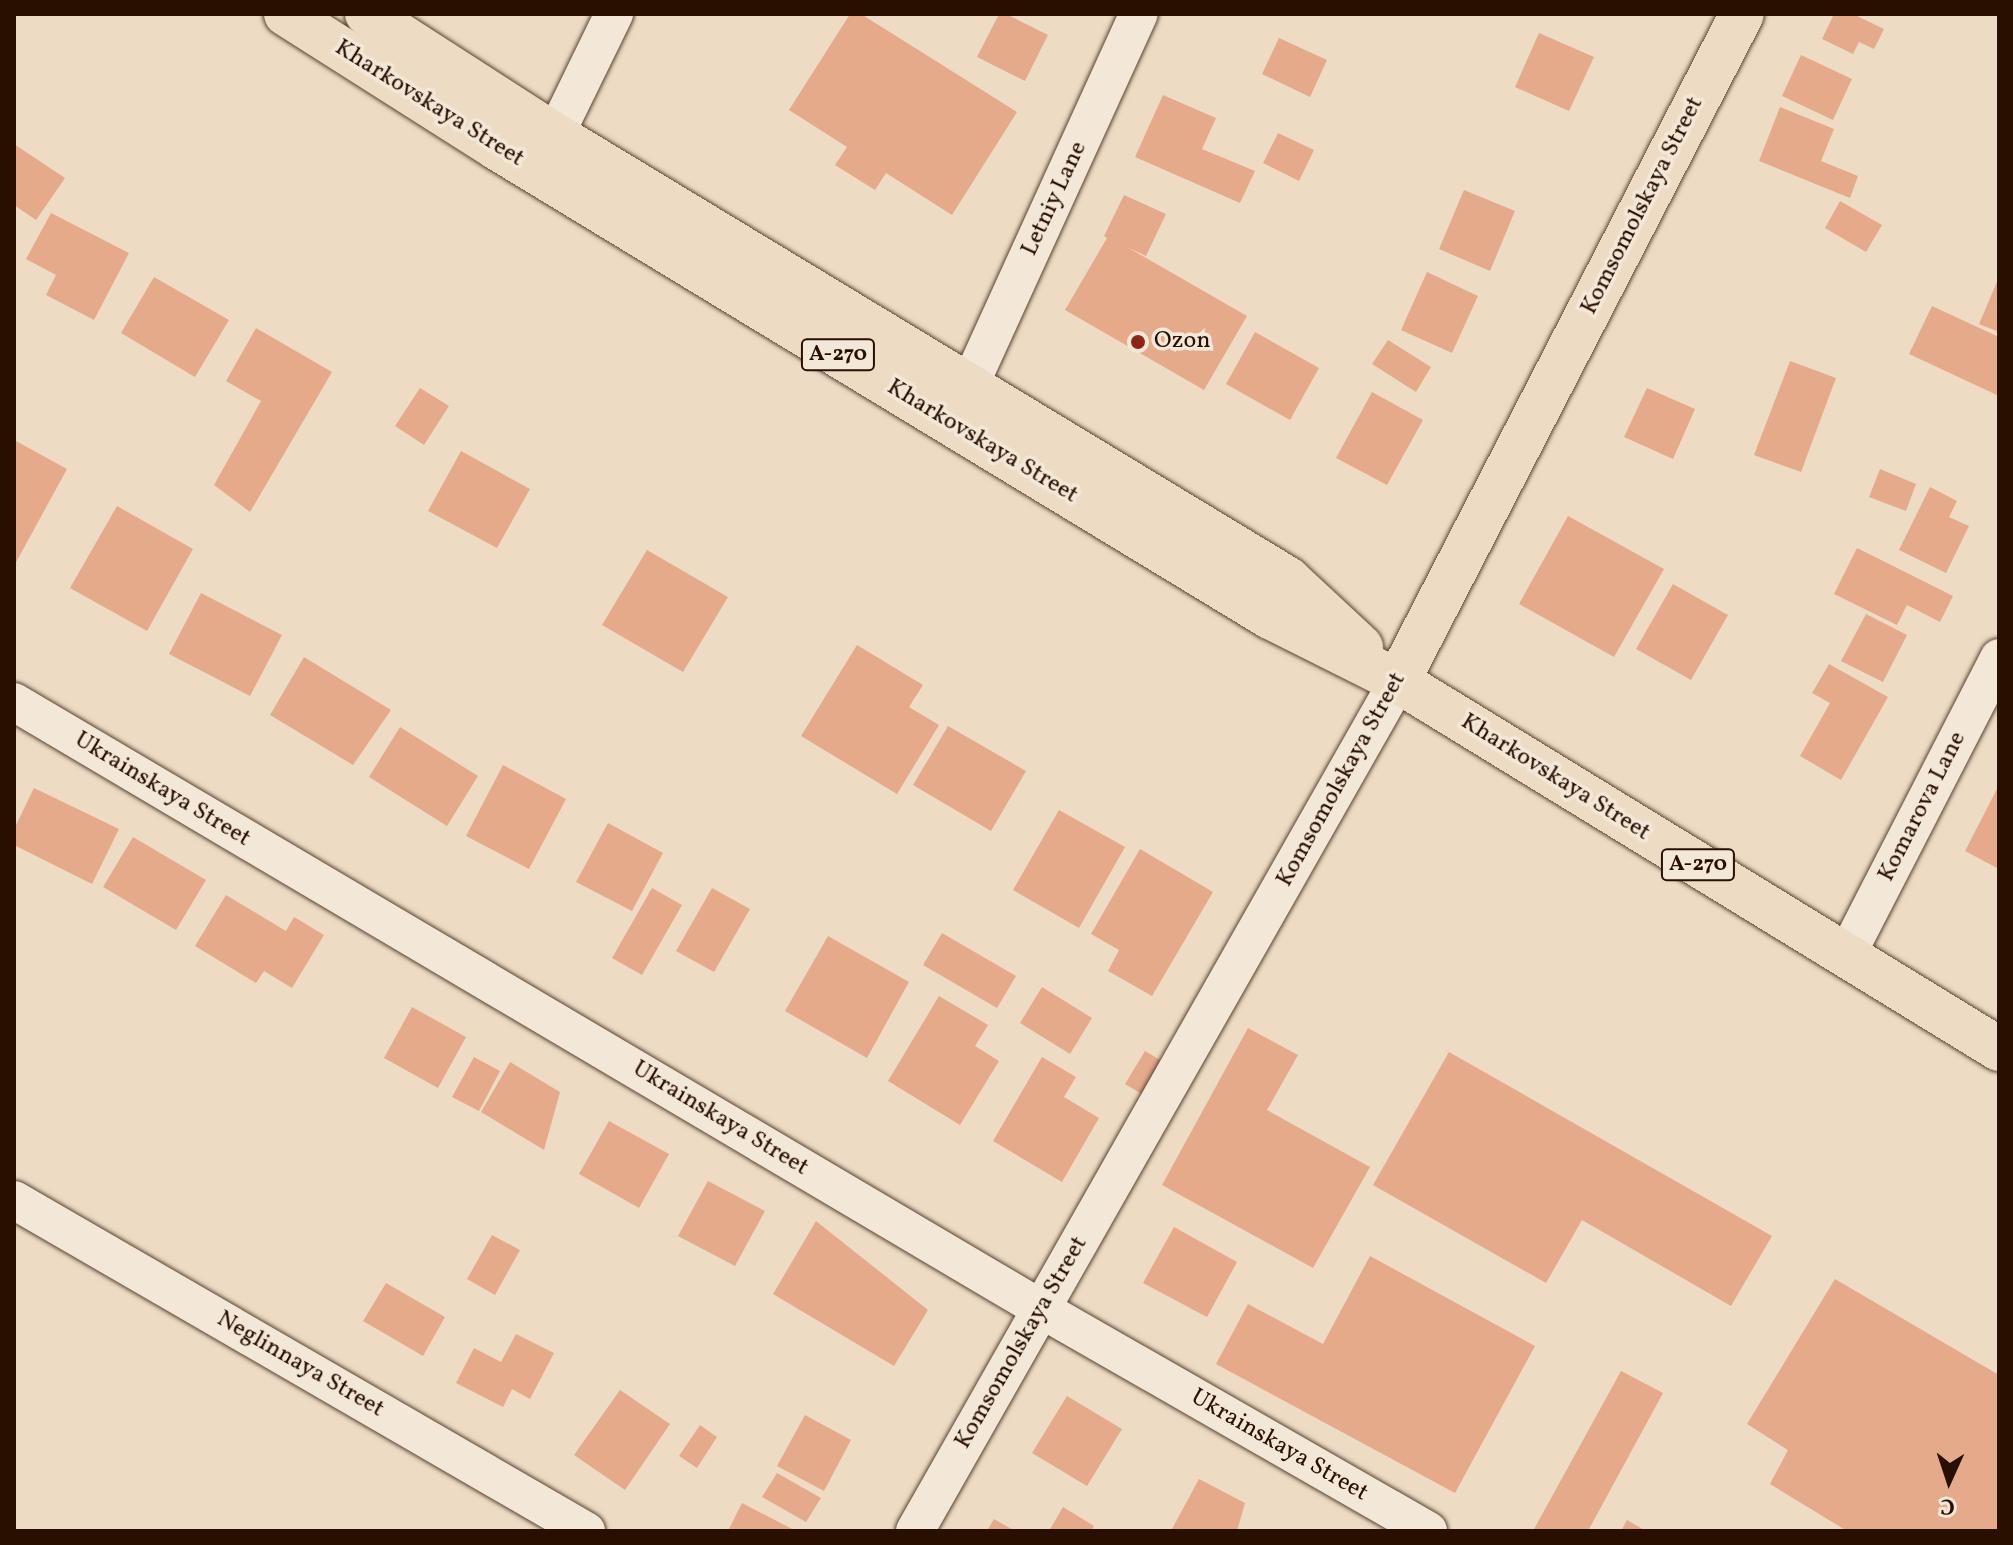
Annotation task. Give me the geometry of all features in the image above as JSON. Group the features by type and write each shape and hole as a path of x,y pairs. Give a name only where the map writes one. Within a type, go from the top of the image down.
{"main road":[{"name":"Kharkovskaya Street","path":"286,14 497,148 1270,617 1398,681 1999,1049"},
{"name":"Kharkovskaya Street","path":"367,14 555,135 1288,579 1398,681"},
{"name":"Komsomolskaya Street","path":"1398,681 1742,14"}],"street":[{"path":"555,135 614,14"},
{"name":"Letniy Lane","path":"970,384 1139,14"},
{"name":"Komarova Lane","path":"1846,956 1999,658"},
{"name":"Komsomolskaya Street","path":"915,1531 1398,681"},
{"name":"Ukrainskaya Street","path":"14,702 1041,1309 1428,1531"},
{"name":"Neglinnaya Street","path":"14,1200 586,1531"}],"building":[{"path":"850,14 861,14 1017,112 952,215 886,173 875,190 835,165 847,147 789,110"},
{"path":"999,14 1006,14 1048,35 1025,81 977,57"},
{"path":"1834,14 1853,14 1884,29 1874,49 1859,42 1853,54 1822,39"},
{"path":"1539,33 1594,57 1569,111 1515,87"},
{"path":"1279,38 1327,60 1310,97 1262,74"},
{"path":"1801,55 1852,79 1833,120 1782,96"},
{"path":"1163,95 1216,118 1202,149 1255,171 1240,203 1135,157"},
{"path":"1780,107 1834,129 1821,161 1858,176 1850,198 1759,161"},
{"path":"1278,133 1314,150 1299,181 1263,163"},
{"path":"14,144 65,178 36,220 14,205"},
{"path":"1464,190 1515,211 1490,271 1439,249"},
{"path":"1124,195 1166,214 1146,256 1127,247 1247,316 1204,390 1065,310 1107,238 1104,236"},
{"path":"1840,201 1882,225 1866,252 1825,228"},
{"path":"51,213 129,253 94,320 46,295 56,275 26,259"},
{"path":"1427,272 1478,296 1452,353 1401,330"},
{"path":"154,277 229,320 195,377 121,333"},
{"path":"1999,277 1999,332 1979,324"},
{"path":"1932,306 1999,337 1999,396 1909,354"},
{"path":"256,328 332,372 250,512 214,485 261,401 226,381"},
{"path":"1255,332 1319,368 1290,420 1226,384"},
{"path":"1388,340 1431,367 1416,392 1372,364"},
{"path":"1790,361 1836,378 1801,472 1754,455"},
{"path":"420,388 449,406 424,445 395,426"},
{"path":"1647,388 1695,409 1673,459 1624,437"},
{"path":"1372,392 1423,420 1387,485 1336,458"},
{"path":"16,441 67,469 14,566 14,444"},
{"path":"461,451 530,489 497,548 428,511"},
{"path":"1880,469 1916,484 1906,511 1869,497"},
{"path":"1930,487 1957,501 1949,517 1969,526 1946,573 1899,550"},
{"path":"117,506 193,549 147,631 70,588"},
{"path":"1568,516 1664,569 1614,657 1519,604"},
{"path":"1857,548 1953,596 1940,622 1907,605 1897,625 1834,594"},
{"path":"647,550 728,597 683,672 602,625"},
{"path":"1673,584 1728,615 1691,680 1636,649"},
{"path":"201,593 282,635 250,696 169,654"},
{"path":"1866,614 1907,635 1883,682 1841,661"},
{"path":"857,645 923,685 909,707 939,725 897,794 801,736"},
{"path":"304,657 391,710 353,765 270,715"},
{"path":"1829,664 1888,697 1841,780 1800,756 1830,703 1812,693"},
{"path":"948,726 1026,771 991,831 913,785"},
{"path":"400,727 478,776 447,826 369,777"},
{"path":"503,765 566,799 529,869 466,836"},
{"path":"1999,785 1999,869 1965,851"},
{"path":"34,788 119,829 92,884 14,845 14,829"},
{"path":"1059,810 1125,847 1079,928 1013,890"},
{"path":"608,823 663,853 632,911 576,882"},
{"path":"133,837 206,880 176,930 103,887"},
{"path":"1140,849 1213,892 1152,996 1108,971 1119,950 1091,934"},
{"path":"652,888 682,905 642,975 612,958"},
{"path":"712,888 750,909 714,972 676,951"},
{"path":"226,895 286,931 294,917 324,935 292,988 264,971 256,983 195,946"},
{"path":"942,933 1016,976 997,1008 923,965"},
{"path":"828,936 909,982 867,1058 785,1011"},
{"path":"1042,987 1092,1018 1070,1054 1020,1023"},
{"path":"939,996 988,1025 975,1046 999,1061 960,1125 888,1081"},
{"path":"412,1007 466,1037 438,1088 384,1058"},
{"path":"1248,1028 1298,1055 1267,1110 1370,1167 1313,1268 1162,1185"},
{"path":"1145,1051 1182,1073 1162,1106 1125,1084"},
{"path":"1449,1052 1772,1236 1731,1306 1582,1220 1546,1283 1373,1185"},
{"path":"474,1057 500,1071 479,1111 452,1097"},
{"path":"1042,1057 1076,1077 1064,1097 1099,1118 1062,1182 993,1141"},
{"path":"510,1062 560,1092 544,1150 481,1112"},
{"path":"609,1121 669,1154 639,1208 579,1174"},
{"path":"708,1181 765,1211 735,1266 678,1236"},
{"path":"816,1221 928,1310 894,1366 773,1294"},
{"path":"1174,1227 1237,1262 1207,1317 1143,1283"},
{"path":"492,1235 520,1250 495,1295 467,1279"},
{"path":"1370,1256 1535,1346 1455,1493 1216,1364 1248,1304 1323,1344"},
{"path":"1835,1279 1999,1375 1999,1531 1847,1531 1770,1484 1788,1450 1747,1424"},
{"path":"386,1283 445,1317 423,1356 363,1321"},
{"path":"516,1334 554,1353 530,1399 512,1389 503,1407 456,1383 474,1348 501,1362"},
{"path":"1621,1371 1663,1393 1588,1531 1533,1531"},
{"path":"620,1390 670,1424 625,1490 574,1455"},
{"path":"1067,1396 1122,1429 1087,1486 1032,1453"},
{"path":"805,1415 851,1440 824,1491 777,1466"},
{"path":"700,1425 717,1437 697,1468 679,1456"},
{"path":"777,1473 821,1498 806,1522 762,1497"},
{"path":"1199,1479 1245,1503 1237,1531 1172,1529"},
{"path":"742,1503 796,1531 728,1531"},
{"path":"1063,1507 1094,1526 1091,1531 1049,1531"},
{"path":"994,1519 1015,1531 987,1531"},
{"path":"1627,1520 1646,1531 1621,1531"}],"place":[{"name":"Ozon","path":"1138,342"}]}
